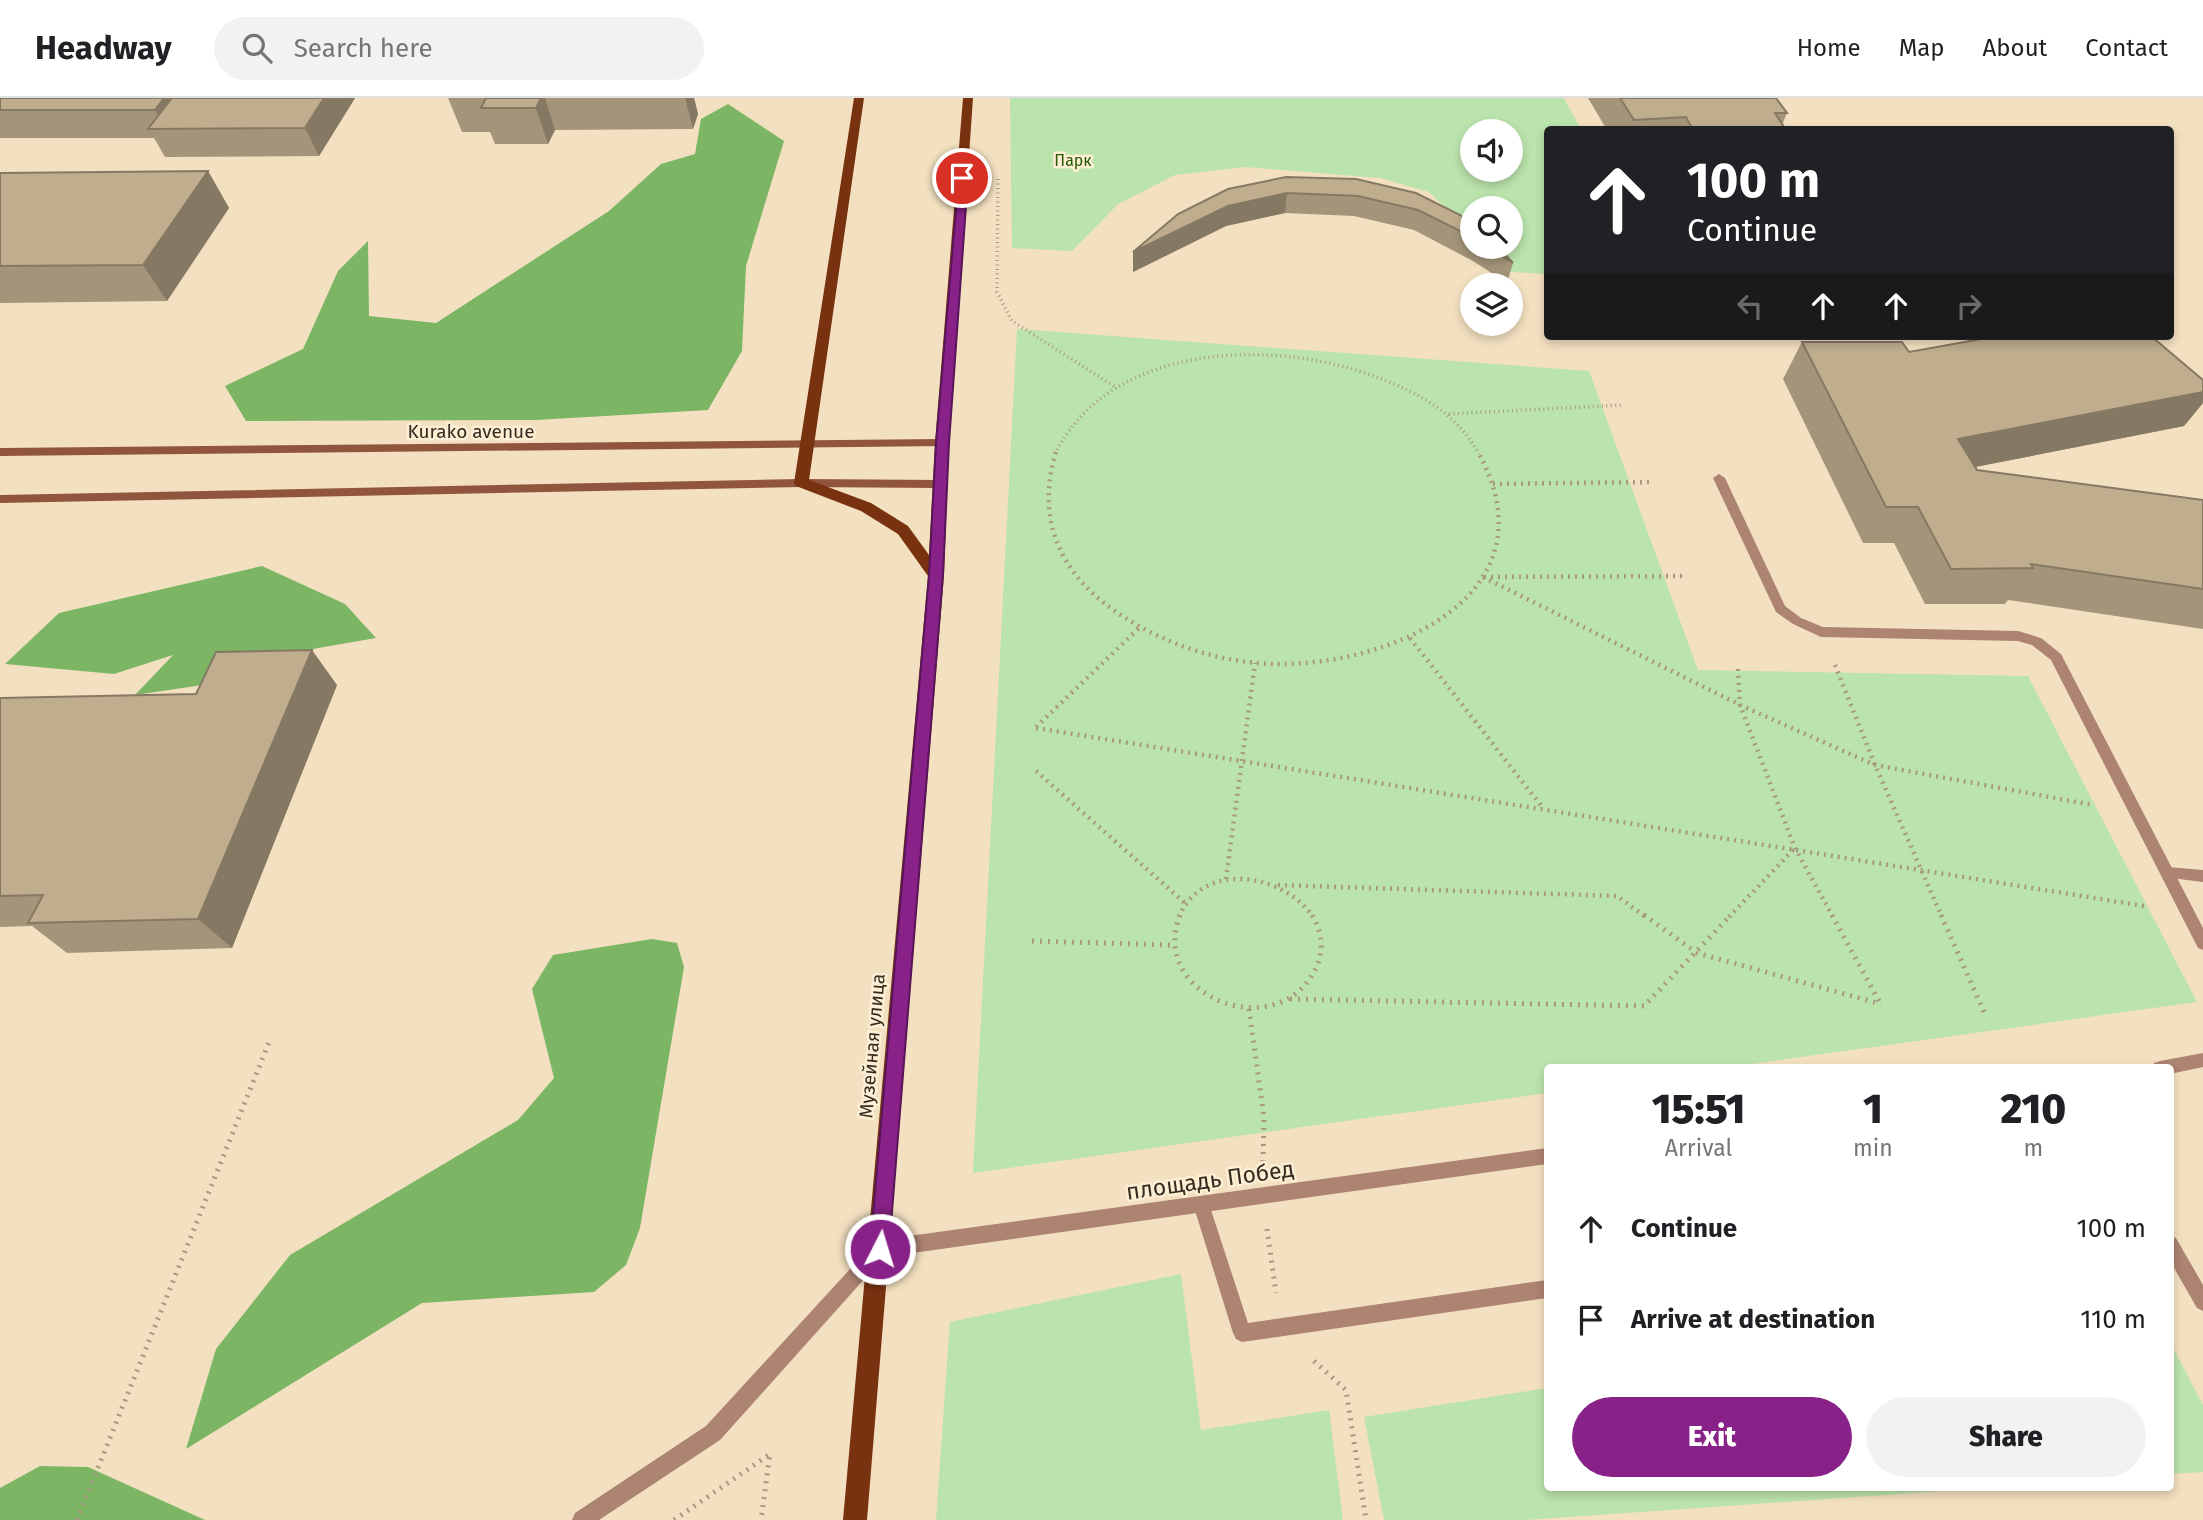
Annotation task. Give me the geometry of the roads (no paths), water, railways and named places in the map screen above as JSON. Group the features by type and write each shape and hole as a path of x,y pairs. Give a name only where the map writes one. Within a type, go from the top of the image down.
{"main road":[{"path":"801,483 859,98"},
{"name":"Музейная улица","path":"855,1520 936,575 942,443 968,98"},
{"name":"Kurako avenue","path":"0,452 942,443"},
{"path":"801,483 866,507 903,530 936,575"},
{"path":"0,499 801,483 940,485"}],"street":[{"path":"1718,478 1780,609 1797,621 1822,632 2018,636 2036,641 2056,657 2203,943"},
{"path":"2168,873 2203,876"},
{"path":"2174,1065 2203,1060"},
{"name":"площадь Побед","path":"880,1249 1544,1156"},
{"path":"1201,1204 1242,1333 1544,1289"},
{"path":"582,1520 713,1433 880,1249"},
{"path":"2174,1251 2203,1302"}],"park label":[{"name":"Парк","path":"1073,160"}]}
